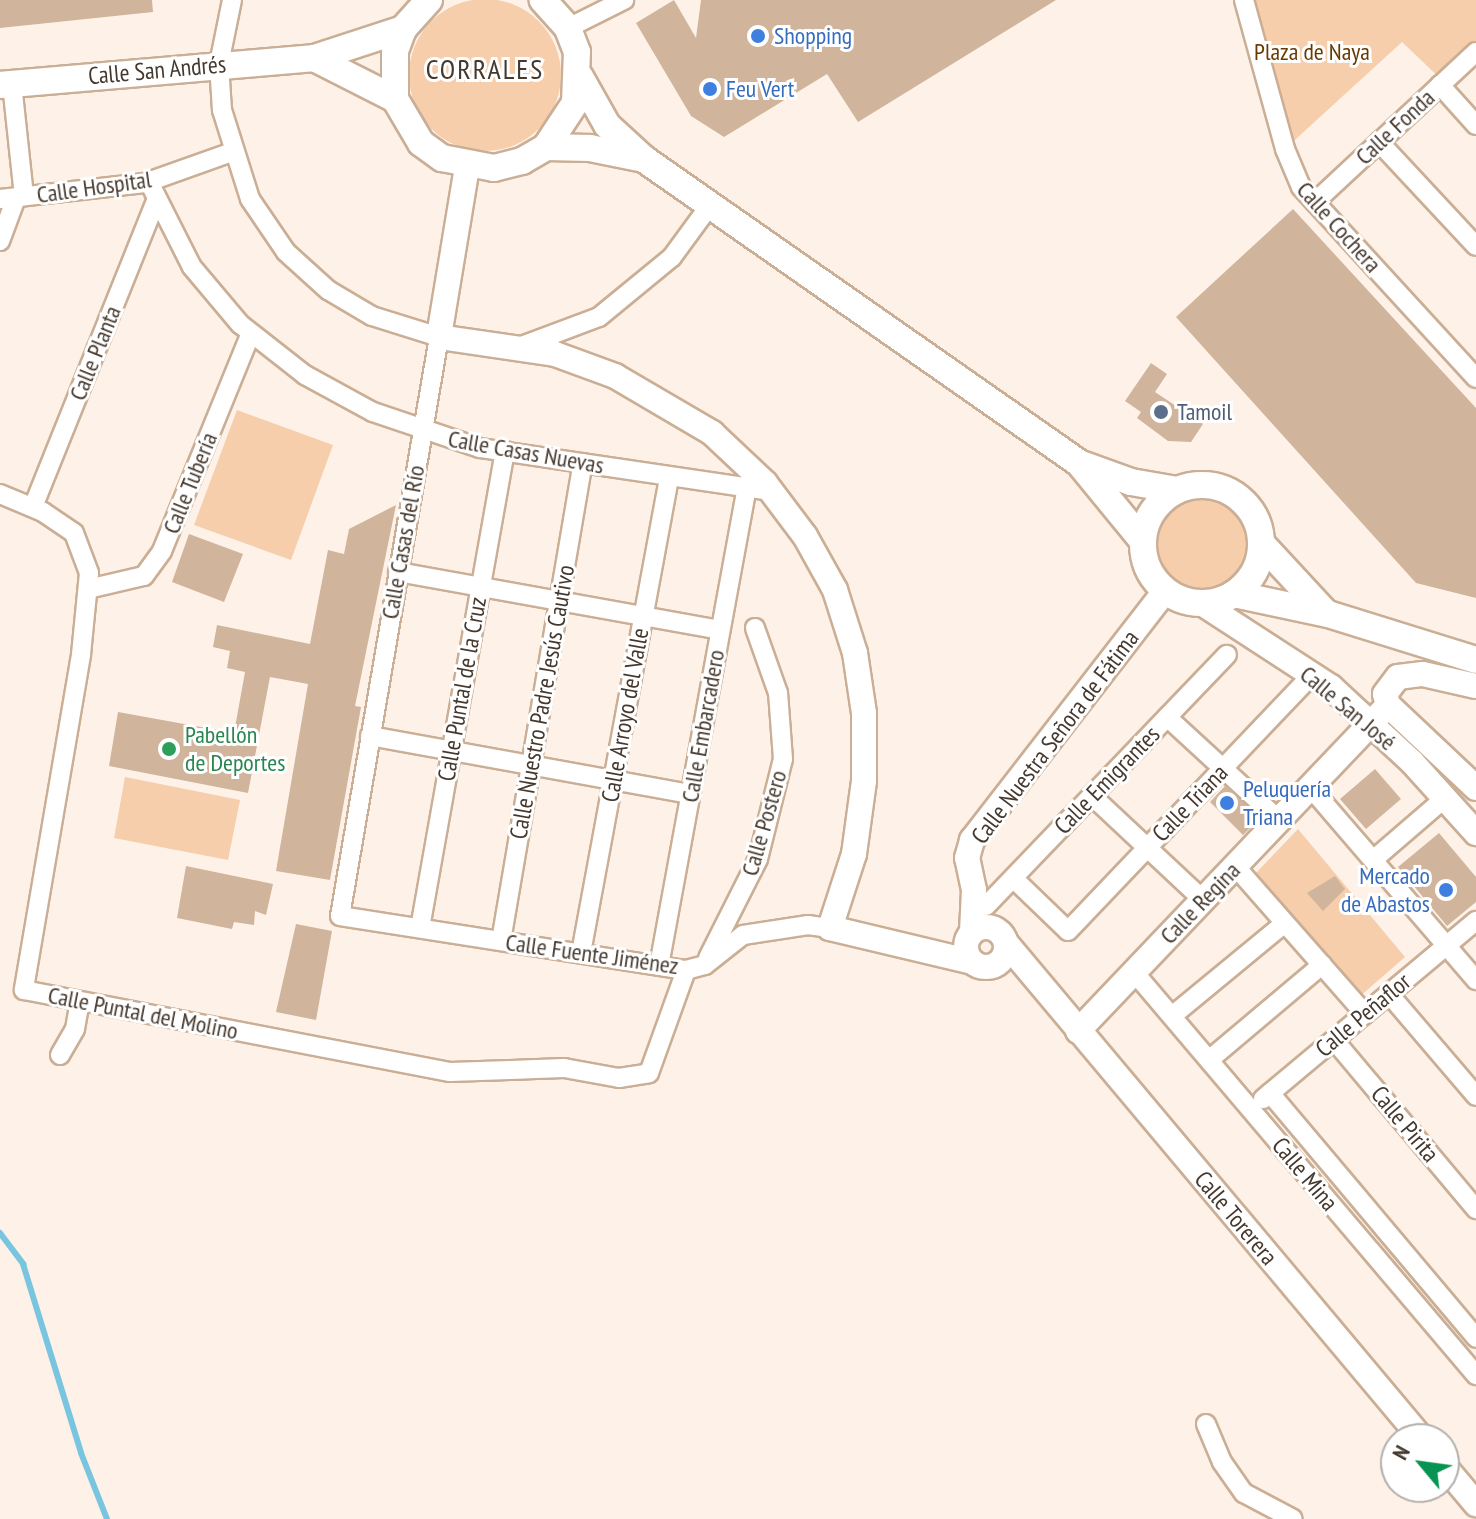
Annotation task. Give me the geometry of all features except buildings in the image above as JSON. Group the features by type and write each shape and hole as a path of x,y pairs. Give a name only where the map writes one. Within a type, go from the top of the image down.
{"main road":[{"path":"429,0 403,29 392,75 395,99 421,143 467,167 522,161 546,147 564,127 580,77"},
{"path":"543,0 568,28 580,77 607,125 644,159 1079,463 1131,482 1177,490 1202,484 1238,496 1257,523 1261,543 1249,581 1234,594 1203,604 1165,591 1147,568 1142,540 1079,463"},
{"name":"Calle San Andrés","path":"6,84 314,58 403,29"},
{"path":"314,58 395,99"},
{"path":"546,147 590,148 644,159"},
{"path":"1142,540 1153,510 1177,490"},
{"path":"1261,543 1328,614"},
{"path":"1234,594 1328,614 1476,660"}],"street":[{"path":"232,0 219,64 232,152 250,199 286,252 328,290 372,316 439,337 555,354 658,397 712,433 771,491 805,536 835,590 855,653 864,713 864,781 854,854 830,928"},
{"path":"568,28 624,0"},
{"name":"Calle Cochera","path":"1244,0 1292,172 1315,202 1476,378"},
{"name":"Calle Fonda","path":"1315,202 1476,52"},
{"path":"0,241 13,198 6,84"},
{"path":"1440,85 1476,125"},
{"path":"1379,142 1476,246"},
{"name":"Calle Hospital","path":"13,198 153,190 232,152"},
{"name":"Calle Casas del Río","path":"340,916 467,167"},
{"name":"Calle Casas Nuevas","path":"153,190 192,267 251,333 305,375 373,412 421,430 505,451 771,491"},
{"name":"Calle Planta","path":"33,507 153,190"},
{"path":"516,348 599,317 672,257 710,205"},
{"name":"Calle Tubería","path":"88,589 144,576 162,551 251,333"},
{"name":"Calle Puntal de la Cruz","path":"420,928 505,451"},
{"name":"Calle Nuestro Padre Jesús Cautivo","path":"501,941 583,463"},
{"name":"Calle Arroyo del Valle","path":"581,953 669,476"},
{"name":"Calle Embarcadero","path":"659,966 747,487"},
{"name":"Calle Puntal del Molino","path":"0,494 33,507 74,533 89,573 24,990 450,1072 564,1068 619,1078 649,1073 695,968"},
{"path":"398,572 720,630"},
{"name":"Calle Nuestra Señora de Fátima","path":"982,964 966,951 983,923 967,858 972,840 1165,591"},
{"name":"Calle San José","path":"1203,604 1312,675 1379,714 1476,788"},
{"name":"Calle Postero","path":"695,968 758,859 783,759 778,693 755,628"},
{"name":"Calle Emigrantes","path":"983,923 1013,878 1227,655"},
{"name":"Calle Regina","path":"1078,1031 1379,714 1385,694 1398,677 1423,674 1476,686"},
{"name":"Calle Triana","path":"1013,878 1068,931 1312,675"},
{"name":"Calle San José","path":"1379,714 1476,833"},
{"path":"1167,717 1279,820"},
{"path":"370,736 690,794"},
{"path":"1310,787 1476,980"},
{"path":"1092,796 1203,900"},
{"path":"1373,860 1445,798"},
{"path":"1235,866 1365,1014"},
{"name":"Calle Fuente Jiménez","path":"340,916 659,966 695,968 743,935 808,925 982,964"},
{"name":"Calle Peñaflor","path":"1250,1109 1476,921"},
{"path":"929,950 983,923 1001,960 982,964"},
{"name":"Calle Torerera","path":"983,923 1050,997 1409,1423"},
{"path":"1172,1016 1285,923"},
{"name":"Calle Torerera","path":"982,964 1050,997"},
{"path":"1209,1060 1322,965"},
{"name":"Calle Mina","path":"1134,972 1476,1375"},
{"path":"1389,994 1476,1096"},
{"path":"60,1055 75,1029 80,1001"},
{"name":"Calle Pirita","path":"1334,1040 1476,1209"},
{"name":"Calle Mina","path":"1270,1093 1476,1338"},
{"path":"1206,1424 1222,1462 1244,1493 1293,1519"},
{"path":"1460,1485 1476,1504"}],"green space":[{"path":"485,-1 514,5 539,21 555,46 561,75 555,104 539,129 514,145 485,151 456,145 431,129 415,104 409,75 415,46 431,21 456,5"},
{"name":"Plaza de Naya","path":"1244,0 1476,0 1476,52 1444,82 1402,42 1285,149"},
{"path":"237,410 333,445 291,560 194,525"},
{"path":"1201,498 1219,502 1233,512 1243,526 1247,544 1243,562 1233,576 1219,586 1201,590 1183,586 1169,576 1159,562 1155,544 1159,526 1169,512 1183,502"},
{"path":"125,777 240,800 228,860 114,838"},
{"path":"1298,829 1405,957 1358,998 1253,876"}],"waterway":[{"path":"0,1233 23,1264 81,1453 107,1519"}],"place":[{"name":"Shopping","path":"758,36"},
{"name":"Feu Vert","path":"710,89"},
{"name":"Tamoil","path":"1161,412"},
{"name":"Pabellón de Deportes","path":"169,749"},
{"name":"Peluquería Triana","path":"1227,803"},
{"name":"Mercado de Abastos","path":"1446,890"}],"district":[{"name":"CORRALES","path":"485,69"}]}
